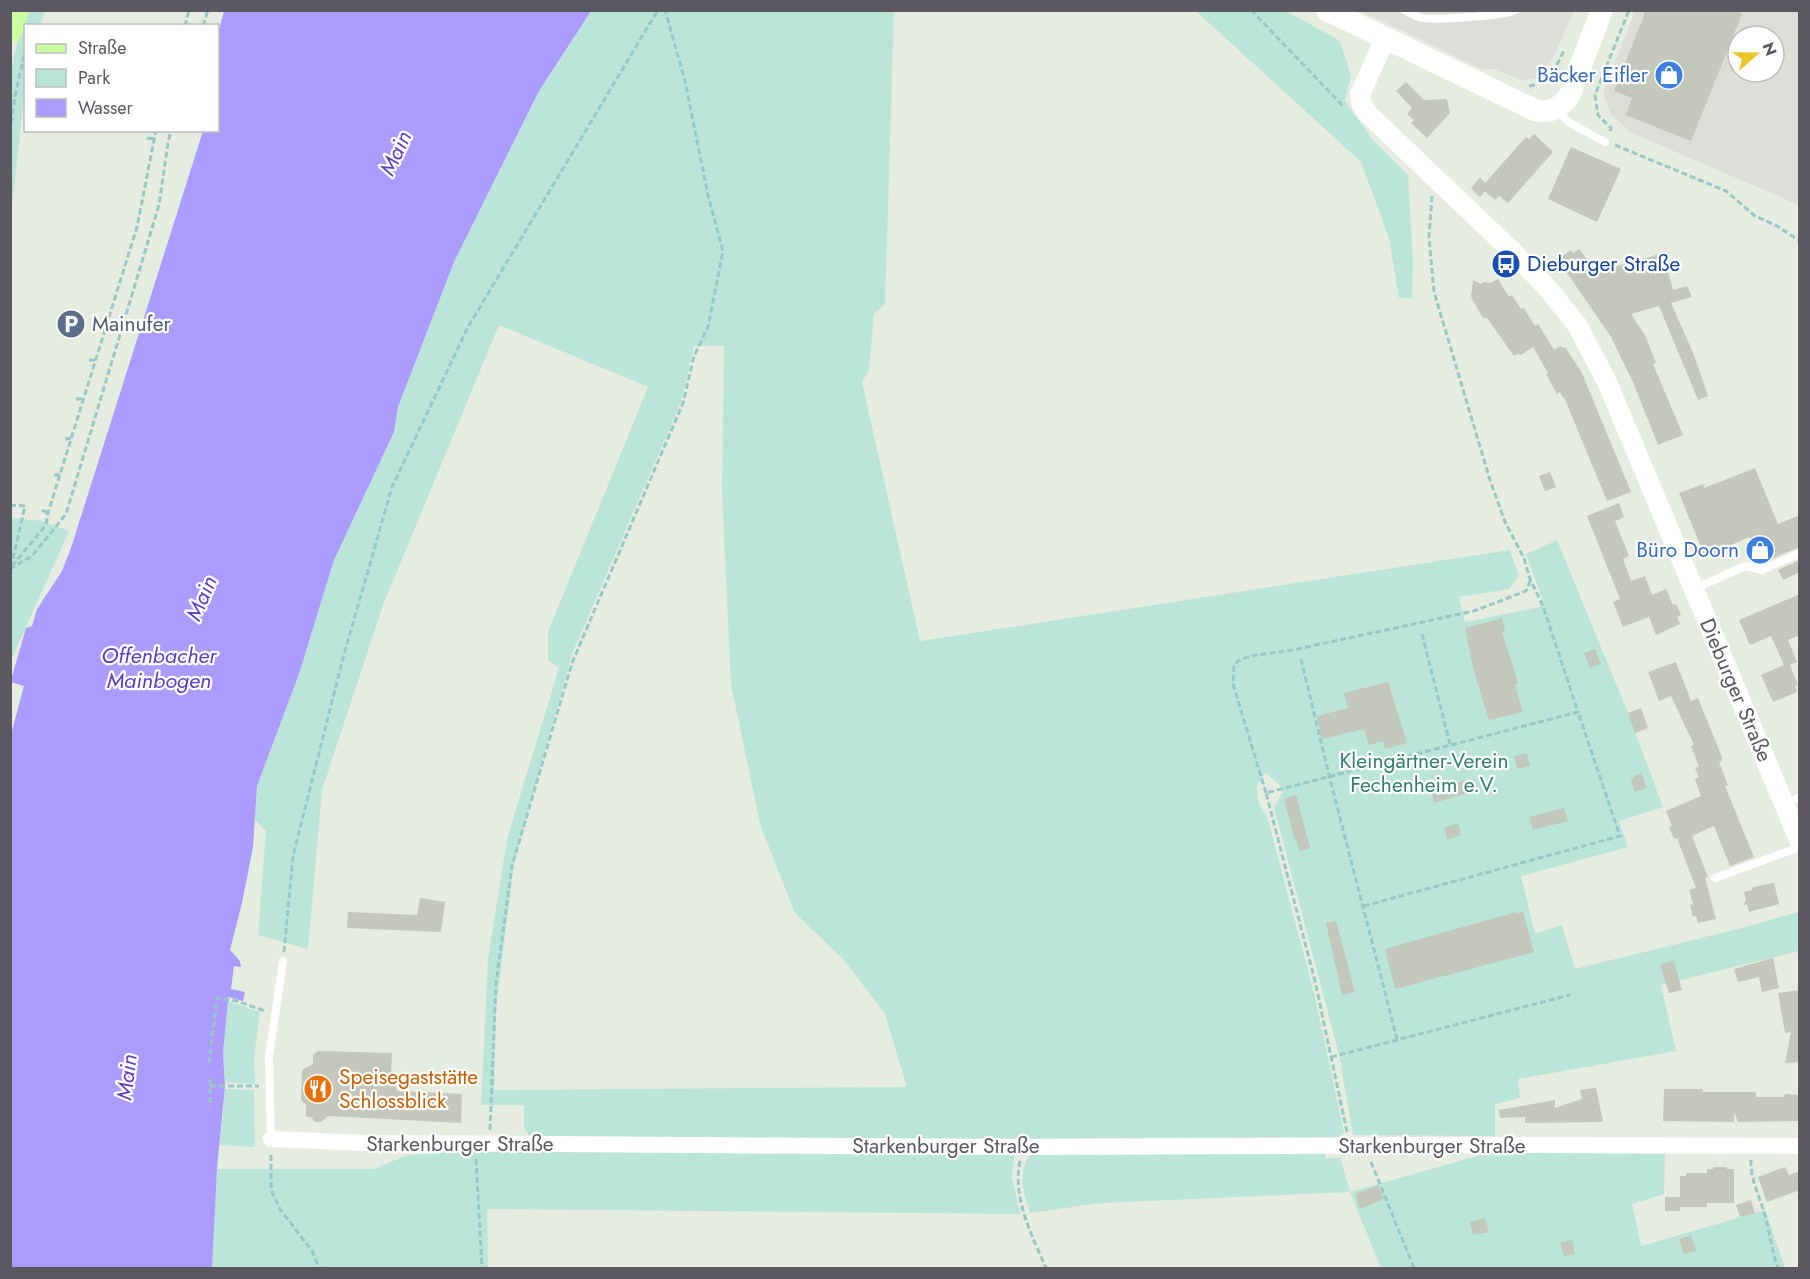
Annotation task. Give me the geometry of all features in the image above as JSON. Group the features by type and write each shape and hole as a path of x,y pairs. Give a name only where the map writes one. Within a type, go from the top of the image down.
{"main road":[{"path":"10,30 16,10"},
{"path":"1327,10 1535,110 1546,111 1556,109 1565,101 1602,10"}],"street":[{"path":"1361,103 1360,94 1385,39"},
{"name":"Dieburger Straße","path":"1361,103 1368,113 1535,275 1577,325 1607,382 1693,589 1792,801 1800,842"},
{"name":"Starkenburger Straße","path":"270,1139 322,1143 1023,1147 1800,1146"}],"lane":[{"path":"1404,10 1419,18 1500,15 1516,10"},
{"path":"1556,109 1568,122 1605,142"},
{"path":"1693,589 1745,566 1762,570 1800,553"},
{"path":"1715,878 1800,847"},
{"path":"270,1139 269,1057 283,961"}],"path":[{"path":"283,961 293,856 344,658 392,487 468,327 658,10"},
{"path":"482,1269 483,1144 496,983 513,866 572,663 683,403 694,356 708,327 723,252 708,195 685,81 665,10"},
{"path":"1251,10 1344,107 1361,103"},
{"path":"1629,10 1594,95 1598,115 1611,128 1605,142 1726,191 1755,216 1777,226 1800,241"},
{"path":"1537,85 1553,71 1566,47"},
{"path":"10,132 24,56"},
{"path":"10,568 46,525 139,214 156,132"},
{"path":"10,568 32,556 66,514 159,205 171,132"},
{"path":"147,138 154,139"},
{"path":"142,176 147,177"},
{"path":"1364,906 1620,836 1543,606 1530,579 1524,558 1505,522 1490,480 1434,292 1429,237 1431,198 1442,183"},
{"path":"89,360 96,360"},
{"path":"76,399 84,399"},
{"path":"65,439 72,438"},
{"path":"54,475 60,475"},
{"path":"10,505 25,506 10,568"},
{"path":"42,510 48,513"},
{"path":"1414,1269 1356,1146 1347,1133 1315,981 1266,793 1233,684 1234,666 1238,661 1250,656 1293,650 1474,611 1526,591 1530,579"},
{"path":"1422,634 1450,744"},
{"path":"1301,659 1397,1039"},
{"path":"1266,793 1578,712"},
{"path":"1331,1057 1570,995"},
{"path":"209,1063 217,998 237,1001 276,1014"},
{"path":"210,1078 210,1107"},
{"path":"210,1086 270,1086"},
{"path":"270,1139 271,1190 280,1209 312,1251 319,1269"},
{"path":"1752,1146 1751,1172 1766,1218 1778,1269"},
{"path":"1023,1147 1018,1171 1019,1194 1046,1269"}],"shaded area":[{"path":"1361,11 1574,11 1549,64 1536,78 1526,80 1494,69 1482,69"},
{"path":"1635,11 1799,11 1799,205 1632,133 1611,115 1603,93"}],"green space":[{"path":"27,11 45,11 40,24 24,24 24,95 11,215 10,79 14,55"},
{"name":"Kleingärtner-Verein Fechenheim e.V.","path":"591,11 894,11 885,304 874,314 869,370 862,382 920,641 1510,550 1519,576 1509,589 1459,597 1465,622 1545,606 1526,554 1557,540 1628,713 1663,807 1619,821 1628,847 1521,876 1535,934 1562,925 1575,969 1799,912 1799,951 1661,985 1676,1051 1518,1079 1520,1098 1495,1104 1495,1136 1353,1135 1339,1055 1274,807 1283,792 1280,785 1266,773 1257,785 1258,798 1267,816 1315,997 1344,1133 1338,1137 533,1141 524,1128 524,1105 481,1105 488,959 507,839 559,668 548,660 548,632 648,387 499,325 383,605 322,790 308,949 258,935 266,831 255,820 257,786 299,674 334,560 394,432 398,407 454,262 539,91","holes":["694,346 724,346 722,492 731,684 760,824 795,913 844,960 885,1014 907,1087 494,1090 496,1009 514,863 572,654 681,402"]},
{"path":"1196,11 1286,11 1340,41 1351,76 1345,101 1372,139 1408,175 1413,263 1412,298 1399,298 1389,238 1361,162"},
{"path":"11,518 42,521 69,531 11,660"},
{"path":"228,1001 260,1012 254,1057 255,1084 225,1082 223,1053"},
{"path":"225,1089 254,1090 255,1147 220,1145"},
{"path":"471,1151 1015,1151 1012,1177 1020,1214 487,1209 488,1268 212,1268 217,1169 374,1169 407,1155"},
{"path":"1034,1151 1325,1152 1326,1159 1340,1157 1350,1192 1101,1203 1030,1213 1023,1189 1023,1173 1028,1158"},
{"path":"1495,1151 1665,1151 1664,1194 1632,1204 1641,1246 1765,1210 1785,1268 1381,1268 1350,1192"}],"water":[{"path":"224,11 591,11 539,91 454,262 398,407 394,432 334,560 299,674 257,786 253,847 230,950 240,961 241,967 234,966 231,989 245,992 243,1001 228,997 223,1053 225,1086 217,1169 212,1268 11,1268 10,738 24,686 11,682 11,680 26,628 32,626 37,609 62,571 71,548 203,132 219,132 219,30"}],"building":[{"name":"Bäcker Eifler","path":"1646,10 1735,10 1742,14 1738,24 1726,24 1726,54 1691,141 1626,115 1632,98 1614,91"},
{"path":"1406,82 1424,100 1447,99 1450,113 1427,138 1411,123 1414,120 1407,114 1412,108 1396,91"},
{"path":"1534,134 1553,152 1508,203 1499,196 1495,200 1485,191 1480,197 1471,188 1480,177 1485,183 1526,137 1529,139"},
{"path":"1571,147 1621,169 1597,222 1548,199"},
{"path":"1579,249 1597,272 1663,253 1673,290 1687,286 1692,297 1671,303 1694,355 1708,396 1698,400 1659,306 1631,314 1645,335 1656,363 1653,364 1683,435 1658,445 1633,382 1611,337 1567,273 1558,265 1563,256 1571,250 1573,253"},
{"path":"1498,279 1509,297 1512,295 1521,309 1524,308 1535,326 1538,324 1554,350 1561,346 1565,347 1582,373 1631,492 1607,501 1564,397 1560,392 1557,394 1533,347 1521,355 1514,356 1487,318 1483,318 1471,297 1473,280 1481,284"},
{"path":"1755,468 1778,524 1800,515 1800,547 1761,563 1749,537 1705,557 1679,493 1703,484 1704,488"},
{"path":"1550,472 1556,487 1545,491 1539,476"},
{"path":"1619,503 1624,517 1615,521 1629,556 1623,559 1631,581 1645,576 1652,595 1666,589 1673,605 1676,604 1681,615 1677,617 1680,624 1656,635 1649,617 1623,627 1613,602 1620,599 1587,516"},
{"path":"1800,560 1800,572 1783,580 1778,570"},
{"path":"1800,594 1800,635 1788,640 1797,662 1790,665 1798,685 1795,686 1797,692 1773,702 1761,675 1784,665 1771,636 1750,645 1739,620"},
{"path":"1502,618 1505,631 1502,632 1518,684 1515,685 1523,712 1489,720 1473,668 1465,628"},
{"path":"1595,649 1601,664 1590,668 1584,653"},
{"path":"1676,662 1691,701 1698,698 1722,757 1722,761 1719,762 1728,785 1725,786 1754,857 1730,866 1714,826 1692,836 1708,877 1705,878 1716,919 1698,923 1696,916 1693,917 1690,905 1693,904 1689,890 1696,888 1677,838 1674,839 1669,827 1672,826 1666,811 1701,796 1695,779 1699,777 1695,768 1699,767 1691,746 1694,745 1671,696 1659,701 1648,672"},
{"path":"1388,682 1407,743 1385,749 1383,741 1369,745 1364,729 1322,739 1317,716 1348,708 1344,693"},
{"path":"1641,708 1648,728 1635,733 1628,713"},
{"path":"1527,753 1530,766 1517,769 1514,756"},
{"path":"1641,773 1647,788 1635,792 1631,782 1633,777"},
{"path":"1466,780 1471,792 1434,803 1431,790"},
{"path":"1296,795 1310,848 1300,851 1295,841 1284,799"},
{"path":"1564,808 1568,821 1533,830 1529,817"},
{"path":"1458,823 1461,835 1447,840 1444,828"},
{"path":"1774,883 1779,904 1749,912 1747,904 1743,906 1746,900 1744,892 1752,890 1753,887"},
{"path":"420,898 445,902 441,932 347,928 348,912 417,915"},
{"path":"1516,912 1517,914 1523,912 1534,952 1395,989 1385,949"},
{"path":"1336,921 1355,992 1342,995 1326,923"},
{"path":"1773,958 1779,988 1762,992 1759,977 1738,982 1734,969"},
{"path":"1674,961 1682,990 1669,993 1660,964"},
{"path":"1800,990 1800,1062 1785,1063 1791,1032 1785,1033 1778,993"},
{"path":"318,1051 392,1053 391,1074 397,1091 462,1094 461,1123 328,1116 321,1122 315,1122 311,1117 306,1117 306,1105 301,1100 302,1070 313,1064 313,1055"},
{"path":"1596,1088 1603,1122 1525,1123 1525,1117 1500,1118 1499,1110 1555,1100 1555,1108 1582,1099 1580,1090"},
{"path":"1664,1089 1756,1092 1756,1097 1800,1095 1800,1121 1738,1122 1734,1112 1734,1122 1663,1121"},
{"path":"1713,1167 1734,1169 1734,1203 1707,1203 1707,1207 1680,1207 1680,1211 1665,1211 1665,1197 1680,1197 1680,1176 1686,1176 1686,1173 1707,1173 1707,1169 1713,1169"},
{"path":"1785,1167 1789,1175 1800,1171 1800,1190 1767,1202 1758,1177"},
{"path":"1378,1185 1384,1199 1360,1209 1355,1194"},
{"path":"1751,1200 1755,1213 1740,1217 1736,1205"},
{"path":"1485,1218 1489,1232 1473,1235 1470,1222"},
{"path":"1691,1235 1696,1251 1684,1254 1679,1239"},
{"path":"1572,1240 1575,1254 1564,1256 1560,1243"}],"place":[{"name":"Bäcker Eifler","path":"1669,75"},
{"name":"Dieburger Straße","path":"1506,264"},
{"name":"Mainufer","path":"71,324"},
{"name":"Büro Doorn","path":"1760,550"},
{"name":"Speisegaststätte Schlossblick","path":"318,1089"}],"water label":[{"name":"Main","path":"395,153"},
{"name":"Main","path":"201,598"},
{"name":"Offenbacher Mainbogen","path":"159,668"},
{"name":"Main","path":"126,1077"}]}
